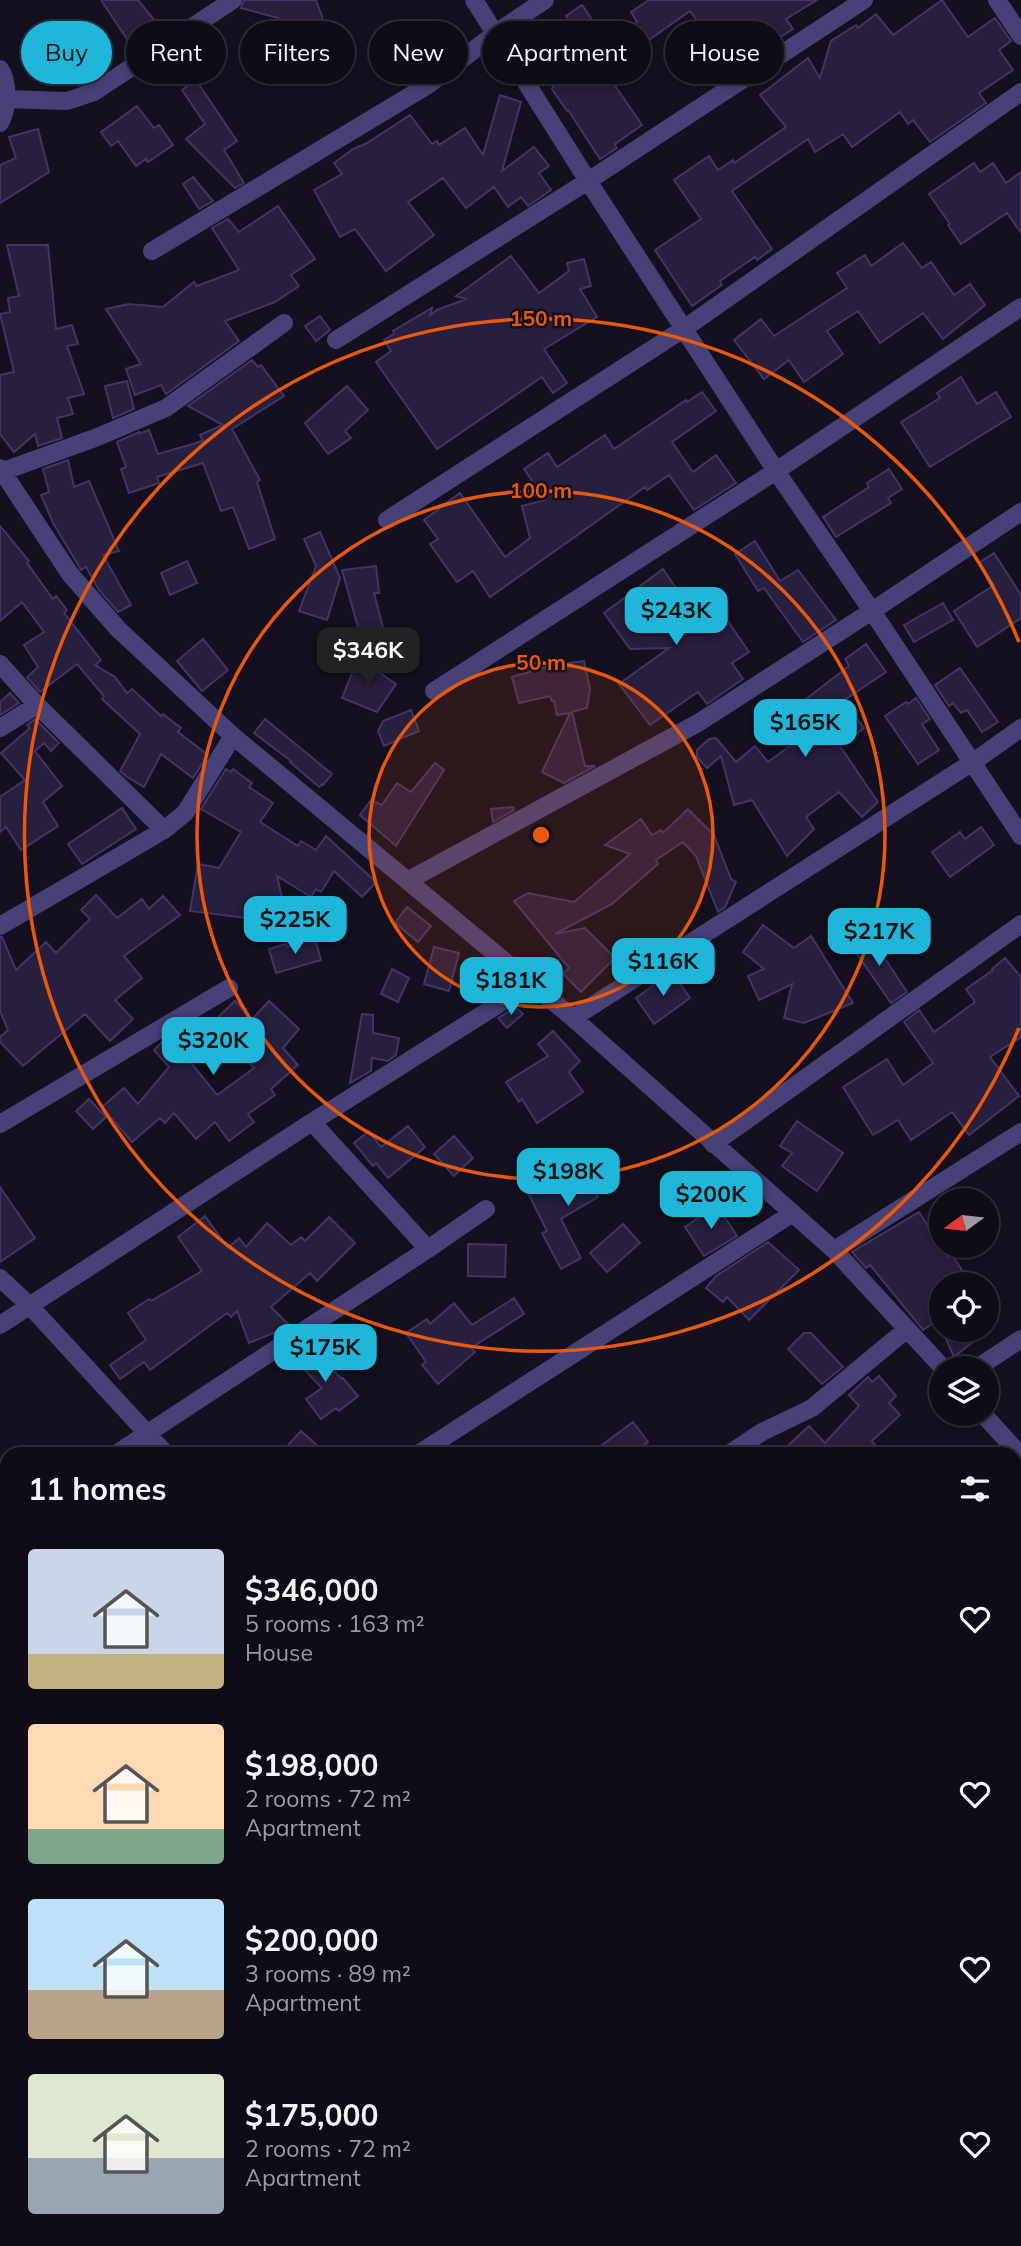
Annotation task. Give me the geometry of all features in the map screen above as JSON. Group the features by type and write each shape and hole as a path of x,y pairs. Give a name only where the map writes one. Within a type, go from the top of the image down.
{"street":[{"path":"6,99 67,101 94,92 233,0"},
{"path":"474,0 488,21"},
{"path":"514,21 545,0"},
{"path":"336,340 588,181 864,0"},
{"path":"997,0 1021,36"},
{"path":"152,251 428,85 482,44"},
{"path":"0,69 3,72 6,99 4,117 0,123"},
{"path":"528,84 776,471 873,611 1021,836"},
{"path":"387,520 685,328 1021,92"},
{"path":"434,691 776,471 1021,307"},
{"path":"284,323 166,408 95,438 1,470 70,574 118,629 233,736 573,1017 793,1213 834,1250 932,1356"},
{"path":"409,880 698,723 1021,512"},
{"path":"0,664 37,705 164,830"},
{"path":"0,728 37,705"},
{"path":"573,1017 973,762 1021,728"},
{"path":"0,926 164,830 185,813 233,736"},
{"path":"713,1144 1021,923"},
{"path":"0,1325 532,983"},
{"path":"0,1124 229,988"},
{"path":"312,1122 428,1249"},
{"path":"834,1250 1021,1132"},
{"path":"128,1447 486,1209"},
{"path":"429,1447 793,1213"},
{"path":"0,1278 30,1306 159,1447"},
{"path":"740,1447 762,1432 812,1408 907,1329"},
{"path":"995,1356 1021,1339"},
{"path":"995,1426 1013,1447"}],"building":[{"path":"101,0 138,0 155,21 126,21 126,38"},
{"path":"244,0 316,0 324,21 277,21 278,18 241,8"},
{"path":"649,0 817,0 786,19 793,29 784,35 784,21 697,21 690,11 676,21 665,21 665,29 651,39 651,21 636,21 631,12"},
{"path":"942,0 968,37 995,18 1011,41 999,50 1013,70 979,93 986,103 930,142 913,120 908,124 900,112 852,147 843,134 815,152 808,139 732,191 772,249 720,281 722,285 692,306 655,250 701,219 674,180 709,156 718,170 733,160 734,163 786,127 760,95 774,84 784,84 784,76 808,58 820,78 831,41 856,25 858,28 876,14 893,35"},
{"path":"582,5 593,21 569,21 566,16"},
{"path":"190,84 199,84 237,141 224,150 244,183 235,188 186,139 205,124 182,90"},
{"path":"614,84 642,125 615,144 617,148 600,159 552,89 553,86"},
{"path":"500,95 521,102 502,171 534,147 549,166 539,173 551,190 528,206 521,197 508,207 494,187 466,208 443,178 408,202 434,235 386,271 355,229 340,237 314,190 342,174 334,163 410,115 432,144 437,141 439,145 465,128 483,155"},
{"path":"137,106 154,128 159,125 173,145 148,162 146,159 136,166 118,141 111,146 101,132"},
{"path":"38,129 49,172 0,203 0,165 16,158 9,137"},
{"path":"974,163 980,172 993,163 1006,183 1021,172 1021,233 1007,213 961,244 948,225 950,224 929,194"},
{"path":"193,177 213,201 199,209 183,184"},
{"path":"278,206 315,259 291,275 299,286 275,302 225,321 239,341 166,394 161,385 135,395 126,369 141,364 106,309 129,304 163,307 194,282 197,286 239,270 212,228 228,219 239,232"},
{"path":"903,243 922,268 931,262 954,295 970,284 985,305 943,339 923,313 880,343 858,311 827,331 843,354 804,382 789,360 764,379 734,340 761,319 774,336 847,288 837,273 865,255 871,266"},
{"path":"7,245 48,245 56,329 72,325 78,344 67,346 84,394 68,398 73,414 57,418 62,438 38,446 35,434 14,452 0,434 0,375 14,372 0,314 10,312 8,298 19,296"},
{"path":"511,256 539,293 569,271 567,263 584,259 591,286 580,289 597,317 544,349 567,383 553,393 542,377 437,449 376,362 391,351 384,340 394,334 393,331 432,308 430,315 466,299 456,296"},
{"path":"320,316 330,330 316,341 305,326"},
{"path":"252,360 258,367 261,365 284,396 232,429 260,480 257,482 275,539 249,549 233,507 221,511 203,463 157,477 159,483 129,493 121,469 126,467 117,442 149,430 158,454 203,441 200,435 223,425 188,406"},
{"path":"961,377 977,404 996,392 1011,417 930,467 901,422 940,398 937,393"},
{"path":"127,381 134,409 113,418 105,386"},
{"path":"347,386 368,410 345,431 351,438 328,454 305,423"},
{"path":"702,392 716,411 672,442 693,472 716,455 736,483 694,510 669,475 647,490 645,487 490,597 473,571 457,582 430,544 438,539 424,520 460,493 505,557 530,538 522,506 545,500 524,469 548,453 557,467 605,435 614,449"},
{"path":"68,460 74,487 89,481 119,551 103,555 131,605 118,612 99,590 86,567 81,570 53,523 41,495 49,492 43,469"},
{"path":"889,469 902,489 888,498 891,503 836,537 823,517 869,487 867,483"},
{"path":"0,526 29,561 27,563 53,599 56,596 67,610 64,613 101,660 95,665 115,677 127,693 132,689 161,716 163,714 181,728 178,732 208,755 193,778 161,754 144,787 120,771 140,734 102,699 104,696 77,664 40,692 27,677 38,667 24,645 44,632 22,602 0,621"},
{"path":"320,532 340,578 327,620 299,611 316,566 304,539"},
{"path":"755,541 780,581 798,570 836,620 803,642 764,588 758,591 735,554"},
{"path":"994,553 1021,595 1021,618 977,647 954,611 994,585 979,563"},
{"path":"187,561 197,583 170,595 161,573"},
{"path":"376,566 379,593 374,593 386,639 359,631 342,570"},
{"path":"663,569 688,606 708,592 749,652 732,663 743,679 707,704 698,692 650,725 619,684 669,648 630,649 604,613"},
{"path":"943,603 953,620 914,642 904,625"},
{"path":"203,639 228,670 202,691 177,661"},
{"path":"866,644 886,672 843,701 864,728 840,746 878,802 862,817 839,792 806,817 814,829 787,856 752,800 734,805 721,756 707,768 697,757 697,750 709,739 716,738 736,762 755,746 768,762 806,734 789,712 849,666 845,659"},
{"path":"358,658 396,684 377,712 342,698"},
{"path":"584,661 590,689 587,708 572,712 585,766 595,766 564,783 542,772 570,713 557,715 550,696 519,703 512,677 550,666"},
{"path":"960,668 998,722 982,732 967,710 961,713 953,703 949,706 935,685"},
{"path":"10,693 19,703 0,715 0,702"},
{"path":"916,698 930,719 922,724 939,750 918,764 885,716"},
{"path":"411,710 419,731 384,746 378,731 383,721"},
{"path":"35,719 59,743 51,751 44,743 35,751 62,786 43,802 58,826 21,850 6,827 0,832 0,797 25,780 1,753 30,728 27,725"},
{"path":"265,719 332,774 323,785 319,787 291,761 254,733"},
{"path":"435,763 444,770 396,846 360,815 371,800 382,805 397,783 411,792"},
{"path":"226,769 231,772 233,769 252,783 249,787 273,803 260,822 298,846 301,841 316,850 326,836 376,882 362,897 334,871 321,892 316,889 311,897 277,876 283,902 252,911 255,919 190,911 198,864 219,868 241,832 201,809"},
{"path":"513,807 514,810 493,822 491,809"},
{"path":"122,808 136,829 82,864 68,844"},
{"path":"688,809 714,835 731,879 736,882 725,907 718,912 696,856 683,842 656,860 658,864 612,904 555,934 585,928 615,958 581,992 563,974 569,968 514,901 528,893 574,902 630,854 605,845 641,819 652,835 661,830 663,833"},
{"path":"981,827 994,845 950,877 932,852 960,832 965,839"},
{"path":"96,895 117,918 142,899 149,909 163,896 180,915 124,956 142,978 115,1000 133,1019 110,1041 85,1014 23,1066 0,1042 0,1037 8,1030 0,1011 0,937 16,970 46,942 56,953 90,919 81,910"},
{"path":"407,907 431,926 418,942 395,923"},
{"path":"763,925 794,948 811,936 853,1003 804,1023 784,1018 792,984 759,1000 748,976 764,969 743,952"},
{"path":"868,933 907,992 891,1003 850,944"},
{"path":"315,939 321,960 276,973 269,949"},
{"path":"434,947 459,953 449,991 424,984"},
{"path":"1005,958 1021,977 1021,1037 990,1057 1019,1096 969,1135 952,1112 911,1140 898,1120 873,1135 843,1087 887,1059 903,1085 933,1063 904,1022 919,1010 934,1032 975,1002 966,989"},
{"path":"392,969 409,978 398,1002 381,994"},
{"path":"672,972 690,998 654,1024 636,998"},
{"path":"235,1001 252,1019 269,1001 299,1029 283,1048 298,1065 271,1089 275,1095 248,1114 254,1122 229,1141 215,1122 196,1139 174,1113 165,1123 160,1118 132,1142 102,1107 124,1088 138,1104 169,1067 154,1050 165,1039 168,1038 179,1049 204,1022 217,1035 191,1063 217,1095 254,1068 212,1023"},
{"path":"516,1007 523,1014 507,1028 498,1018"},
{"path":"362,1014 373,1015 373,1033 399,1038 396,1055 388,1061 372,1058 371,1071 350,1083"},
{"path":"553,1031 580,1061 569,1072 583,1092 537,1123 522,1099 519,1102 506,1082 548,1056 538,1044"},
{"path":"89,1099 106,1117 93,1129 76,1111"},
{"path":"797,1121 843,1153 817,1191 782,1166 792,1153 780,1146"},
{"path":"408,1126 425,1147 388,1178 376,1163 373,1166 354,1143 369,1131 381,1147"},
{"path":"454,1136 473,1158 454,1176 434,1154"},
{"path":"606,1163 617,1185 596,1194 598,1197 561,1219 581,1258 561,1269 542,1233 547,1231 526,1189 567,1181"},
{"path":"0,1187 35,1238 0,1262"},
{"path":"717,1205 737,1236 704,1256 685,1227"},
{"path":"919,1212 929,1228 929,1258 954,1258 963,1272 929,1272 929,1326 923,1330 870,1265 866,1268 852,1252"},
{"path":"205,1216 228,1248 239,1238 246,1247 267,1223 291,1245 301,1237 305,1241 329,1217 355,1243 317,1281 310,1273 271,1307 290,1326 249,1343 237,1311 231,1317 227,1313 150,1370 144,1362 120,1379 110,1365 146,1340 128,1313 202,1271 178,1237"},
{"path":"623,1224 640,1243 607,1272 590,1253"},
{"path":"768,1242 799,1270 749,1320 727,1297 723,1302 706,1288 716,1276"},
{"path":"468,1244 506,1245 505,1277 468,1276"},
{"path":"514,1298 524,1314 471,1348 475,1352 438,1384 422,1365 426,1362 406,1333 427,1319 430,1324 454,1303 472,1325"},
{"path":"804,1333 811,1333 843,1367 822,1384 788,1349"},
{"path":"947,1342 973,1342 955,1356"},
{"path":"308,1345 358,1396 339,1411 336,1408 321,1419 306,1399 322,1388 294,1359"},
{"path":"879,1376 896,1396 889,1403 900,1415 872,1441 877,1447 786,1447 809,1426 825,1443 859,1406 849,1395 868,1377 872,1382"},
{"path":"633,1422 648,1442 641,1447 599,1447"},
{"path":"301,1431 319,1447 286,1447"}]}
